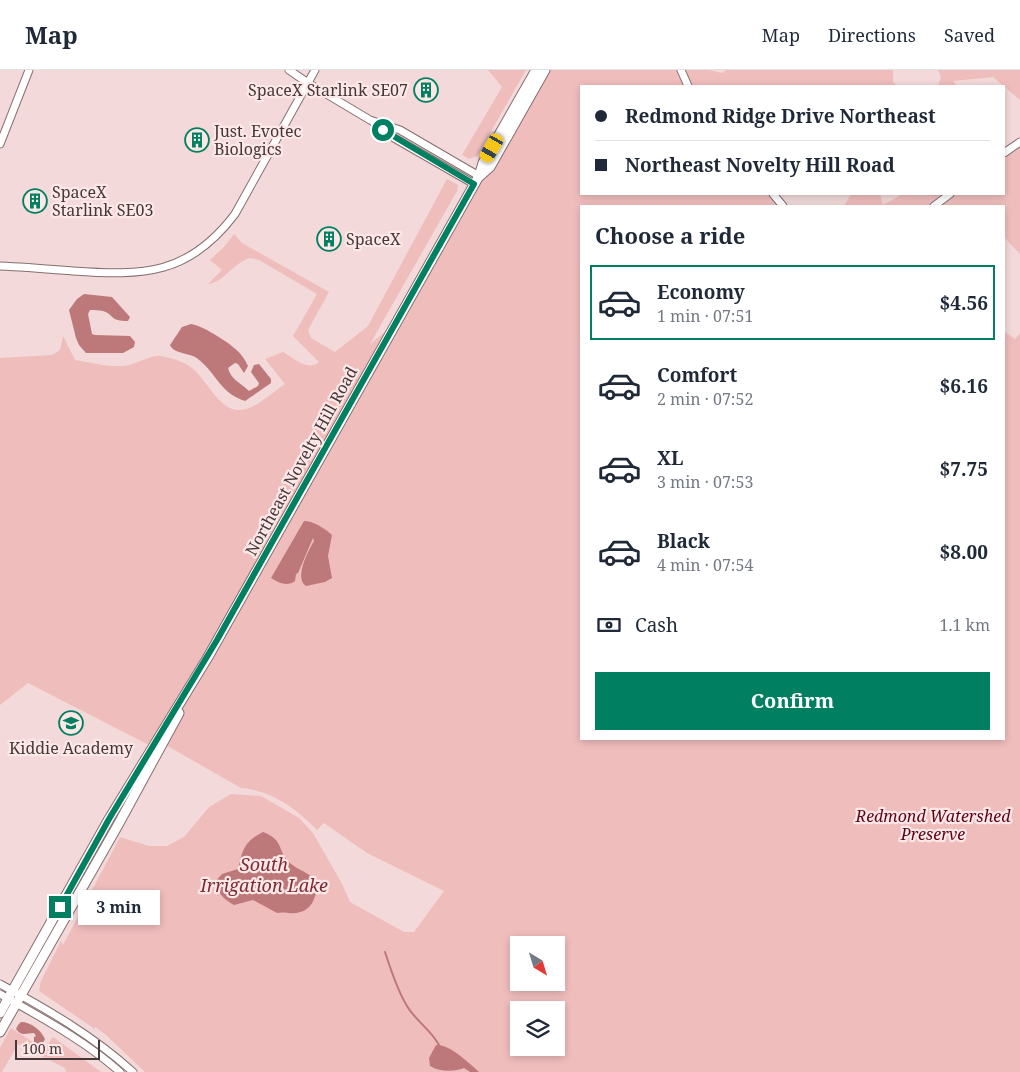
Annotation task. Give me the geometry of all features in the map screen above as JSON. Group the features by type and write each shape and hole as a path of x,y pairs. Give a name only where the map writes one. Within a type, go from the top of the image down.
{"main road":[{"name":"Northeast Novelty Hill Road","path":"0,1012 12,996 151,766 208,657 479,176 483,163 536,70"},
{"name":"Northeast Novelty Hill Road","path":"479,176 490,167 545,70"},
{"name":"Northeast Novelty Hill Road","path":"0,1032 12,996"}],"street":[{"path":"0,144 29,70"},
{"path":"289,70 308,84 371,121 394,138 474,184"},
{"path":"0,266 125,273 149,272 173,265 194,255 207,246 222,231 235,214 315,70"},
{"path":"681,70 688,85"},
{"path":"371,121 400,130 479,176"},
{"path":"1005,152 1020,142"},
{"path":"774,195 782,205"},
{"path":"935,205 949,195"},
{"path":"0,984 12,996 95,1051 120,1072"},
{"path":"12,996 82,1031 133,1072"}],"green space":[{"path":"488,70 526,70 477,156 469,159 462,155 502,87"},
{"name":"Redmond Watershed Preserve","path":"545,70 709,70 722,73 726,70 893,70 893,82 897,85 580,85 580,195 774,195 782,205 580,205 580,740 1005,740 1005,332 1015,339 1020,333 1020,1072 145,1072 105,1034 39,991 41,981 61,941 63,945 120,837 149,846 167,846 184,837 209,807 231,794 261,796 299,818 313,833 350,902 404,932 414,932 444,891 367,853 324,823 317,830 300,814 273,796 252,789 241,788 157,740 147,744 28,683 0,705 0,358 52,355 60,350 63,336 75,360 124,366 160,356 185,363 192,368 222,403 229,408 237,410 246,409 285,384 265,359 283,352 306,365 311,366 319,362 293,336 317,294 259,260 250,258 238,264 218,280 208,284 222,270 210,260 234,234 242,243 329,292 308,330 311,338 335,352 368,326 447,179 458,185 457,191 370,344 395,324"},
{"path":"938,70 1020,70 1020,100 1005,87 1005,85 993,77 953,81 956,85 938,85 941,77"},
{"path":"1020,142 1020,254 1005,238 1005,205 883,205 901,195 1005,195 1005,152"},
{"path":"850,195 880,195 883,205 845,205"},
{"path":"11,1028 36,1044 46,1047 53,1037 101,1072 66,1072 65,1068 18,1044 2,1072 0,1072 0,1048"}],"water":[{"path":"84,294 112,297 130,317 128,321 118,320 103,311 90,310 88,314 92,334 130,336 135,342 134,347 123,353 86,353 76,338 69,310 77,299"},
{"path":"191,324 210,332 239,352 248,366 244,373 238,364 235,363 228,368 229,372 249,391 258,386 259,383 251,372 254,365 259,364 271,379 271,383 245,401 230,393 198,359 175,350 170,345 182,327"},
{"path":"304,521 319,526 332,535 328,556 332,578 325,582 306,586 303,582 301,577 303,564 314,541 313,538 296,574 295,581 289,584 280,583 271,578"},
{"name":"South Irrigation Lake","path":"263,832 278,842 283,855 290,863 314,880 316,891 314,899 304,910 297,913 277,913 253,900 234,905 224,898 218,890 215,882 222,874 238,869 245,847 252,839"},
{"path":"21,1022 28,1023 38,1030 45,1039 43,1043 36,1044 34,1042 34,1037 36,1036 34,1033 20,1033 16,1029"},
{"path":"436,1045 453,1051 479,1072 470,1072 464,1068 451,1071 430,1066 429,1058"}],"waterway":[{"path":"385,952 403,1000 439,1045"}],"place":[{"name":"SpaceX Starlink SE07","path":"426,90"},
{"name":"Just. Evotec Biologics","path":"197,140"},
{"name":"SpaceX Starlink SE03","path":"35,201"},
{"name":"SpaceX","path":"329,239"},
{"name":"Kiddie Academy","path":"71,723"}],"route":[{"path":"60,907 109,819 208,657 474,184 383,130"}]}
